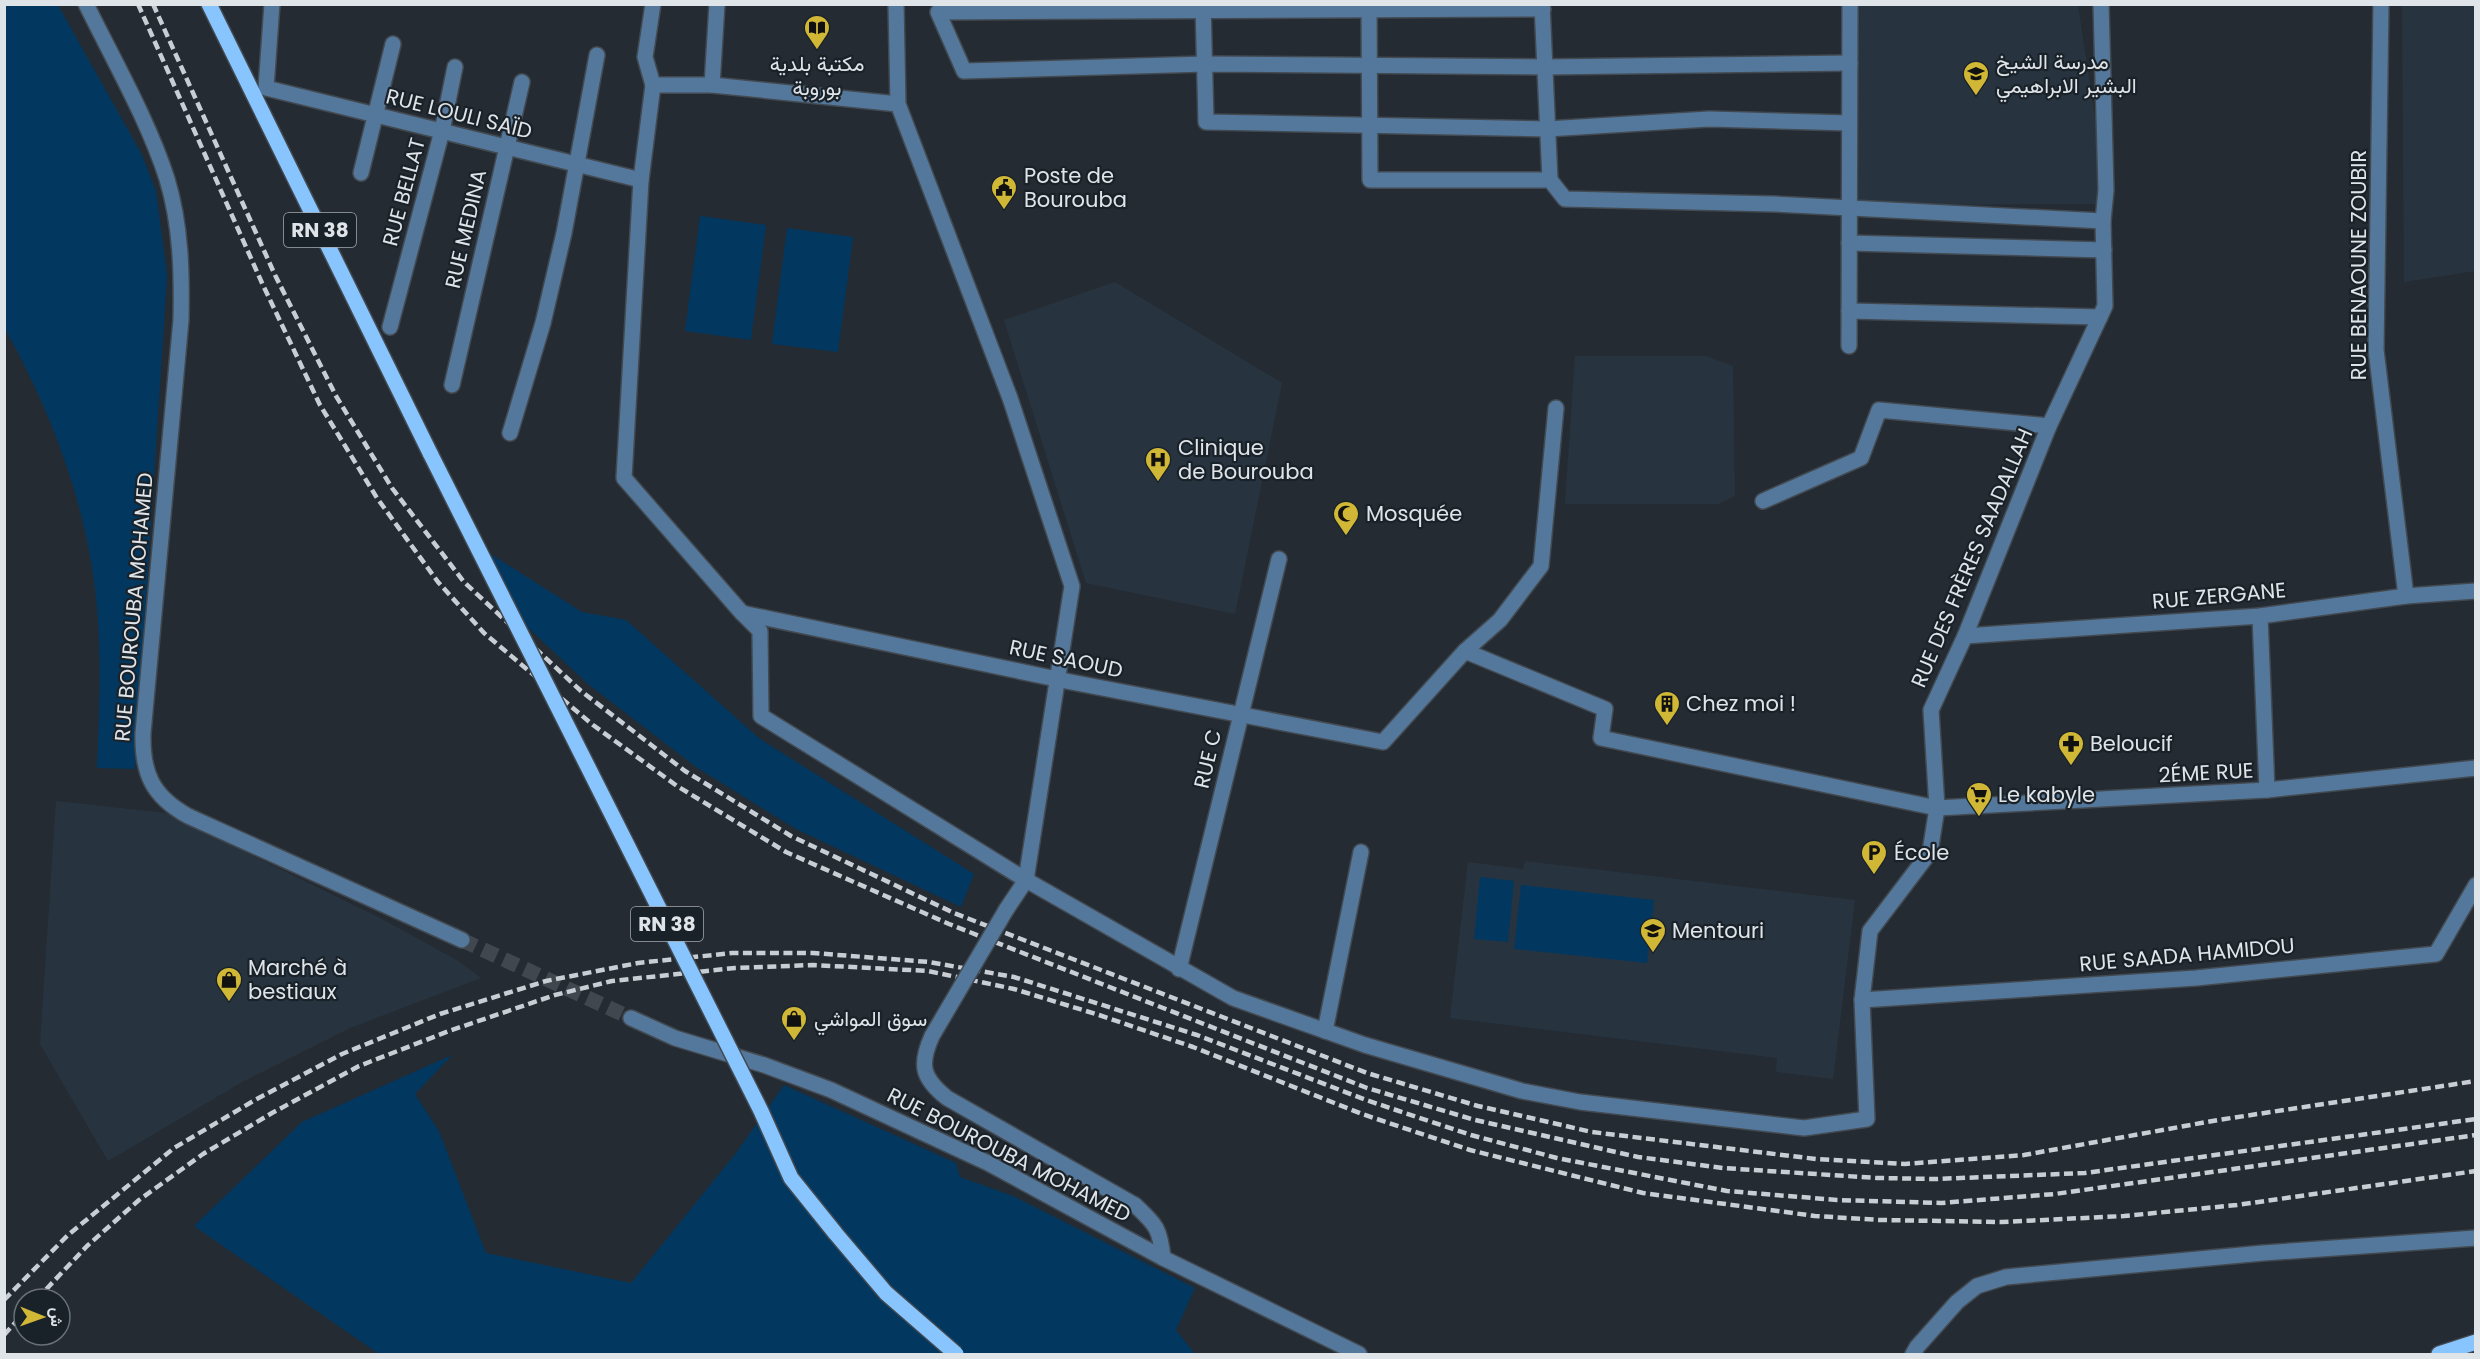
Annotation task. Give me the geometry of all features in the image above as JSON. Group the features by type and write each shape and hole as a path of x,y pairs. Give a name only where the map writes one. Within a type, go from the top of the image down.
{"main road":[{"name":"RN 38","path":"209,4 431,455 761,1111 791,1178 886,1293 956,1354"},
{"path":"2439,1354 2475,1342"}],"street":[{"name":"RUE BOUROUBA MOHAMED","path":"86,4 141,118 167,179 178,228 182,273 181,320 144,733 145,766 151,782 174,808 188,816 462,940"},
{"name":"RUE LOULI SAÏD","path":"272,4 266,88 641,180"},
{"path":"653,4 645,57 653,85 641,180 624,478 760,631 762,647 761,716 1026,880 1179,969 1233,998 1325,1030 1361,852"},
{"path":"712,85 717,4"},
{"path":"896,4 898,104 1010,398 1072,586 1026,880 932,1036 924,1054 924,1069 932,1085 947,1098 1135,1205 1156,1224 1163,1258"},
{"path":"1849,346 1850,4"},
{"name":"RUE DES FRÈRES SAADALLAH","path":"1325,1030 1365,1045 1522,1091 1580,1102 1804,1128 1867,1119 1862,1000 1870,932 1930,852 1937,808 1931,710 1965,636 2049,426 2105,306 2103,221 2106,190 2101,4"},
{"name":"RUE BENAOUNE ZOUBIR","path":"2381,4 2376,350 2406,596"},
{"path":"1850,63 1545,67 1205,64 964,71 938,12 1203,7 1543,7 1545,67 1547,129 1550,180 1565,199 1774,204 2103,221"},
{"path":"1203,7 1206,122 1547,129 1709,119 1849,123"},
{"path":"1369,7 1370,180 1550,180"},
{"path":"361,173 393,44"},
{"path":"510,433 543,323 564,233 597,55"},
{"name":"RUE BELLAT","path":"390,327 442,131 455,67"},
{"name":"RUE MEDINA","path":"452,385 522,82"},
{"path":"653,85 712,85 898,104"},
{"path":"1849,243 2104,250"},
{"path":"1849,311 2100,317"},
{"path":"1465,651 1500,620 1541,566 1556,408"},
{"path":"1763,501 1861,458 1879,410 2049,426"},
{"name":"RUE C","path":"1179,969 1279,559"},
{"name":"RUE ZERGANE","path":"1965,636 2260,616 2406,596 2475,591"},
{"name":"RUE SAOUD","path":"742,613 1059,679 1383,742 1465,651"},
{"path":"2260,616 2267,790"},
{"name":"2ÉME RUE","path":"1465,651 1605,709 1601,738 1937,808 2267,790 2475,768"},
{"name":"RUE SAADA HAMIDOU","path":"1862,1000 2196,978 2436,954 2475,885"},
{"name":"RUE BOUROUBA MOHAMED","path":"631,1018 675,1038 764,1065 831,1090 988,1163 1163,1258 1359,1354"},
{"path":"1913,1354 1957,1302 1977,1286 2006,1276 2263,1253 2475,1238"}],"shaded area":[{"path":"4,5 58,5 142,155 156,191 167,276 135,769 97,768 99,640 88,545 68,470 55,434 40,398 5,329"},
{"name":"مدرسة الشيخ البشير الابراهيمي","path":"1859,5 2078,5 2106,190 2105,204 1859,205"},
{"path":"2402,5 2476,5 2475,271 2404,282"},
{"path":"700,216 766,225 751,340 685,331"},
{"path":"787,228 853,237 838,352 772,344"},
{"name":"Clinique de Bourouba","path":"1115,282 1282,383 1235,614 1086,583 1004,320"},
{"path":"1575,356 1706,356 1733,366 1735,496 1718,504 1565,504"},
{"path":"489,553 582,612 626,620 760,739 974,874 961,907 796,829 696,767 588,684 519,619"},
{"name":"Marché à bestiaux","path":"56,801 166,813 380,918 460,962 481,978 350,1028 244,1081 108,1161 40,1044"},
{"name":"Mentouri","path":"1525,861 1855,900 1833,1079 1776,1072 1777,1058 1450,1018 1468,862 1523,869"},
{"path":"1480,877 1514,881 1508,942 1474,939"},
{"path":"1521,885 1654,900 1647,963 1514,949"},
{"path":"452,1055 415,1094 439,1131 486,1253 631,1283 736,1153 784,1085 956,1163 960,1177 1013,1196 1195,1288 1176,1330 1195,1354 379,1354 194,1226 302,1122"}],"tunnel":[{"path":"462,940 631,1018"}],"railway":[{"path":"138,4 262,283 320,405 377,498 438,582 484,633 593,725 677,786 786,852 949,924 1367,1088 1475,1120 1638,1157 1723,1168 1877,1178 1936,1179 2085,1173 2476,1119"},
{"path":"153,4 275,275 336,396 392,488 464,582 581,691 685,771 791,836 954,913 1367,1073 1478,1106 1592,1132 1816,1159 1905,1164 2024,1155 2218,1120 2476,1081"},
{"path":"4,1300 68,1235 174,1148 255,1100 342,1054 440,1014 546,981 638,963 732,953 813,953 929,962 1014,977 1197,1035 1366,1100 1471,1135 1557,1158 1727,1191 1837,1200 1941,1203 2055,1194 2476,1135"},
{"path":"48,1287 87,1246 139,1200 203,1154 272,1113 359,1066 449,1031 555,995 612,981 735,968 813,965 928,971 1014,989 1193,1047 1362,1114 1470,1150 1643,1193 1815,1216 1880,1220 2002,1222 2124,1216 2237,1205 2476,1171"},
{"path":"4,1335 12,1326"}],"place":[{"name":"مكتبة بلدية بوروبة","path":"817,51"},
{"name":"مدرسة الشيخ البشير الابراهيمي","path":"1976,97"},
{"name":"Poste de Bourouba","path":"1004,211"},
{"name":"Clinique de Bourouba","path":"1158,483"},
{"name":"Mosquée","path":"1346,537"},
{"name":"Chez moi !","path":"1667,727"},
{"name":"Beloucif","path":"2071,767"},
{"name":"Le kabyle","path":"1979,818"},
{"name":"École","path":"1874,876"},
{"name":"Mentouri","path":"1653,954"},
{"name":"Marché à bestiaux","path":"229,1003"},
{"name":"سوق المواشي","path":"794,1042"}]}
